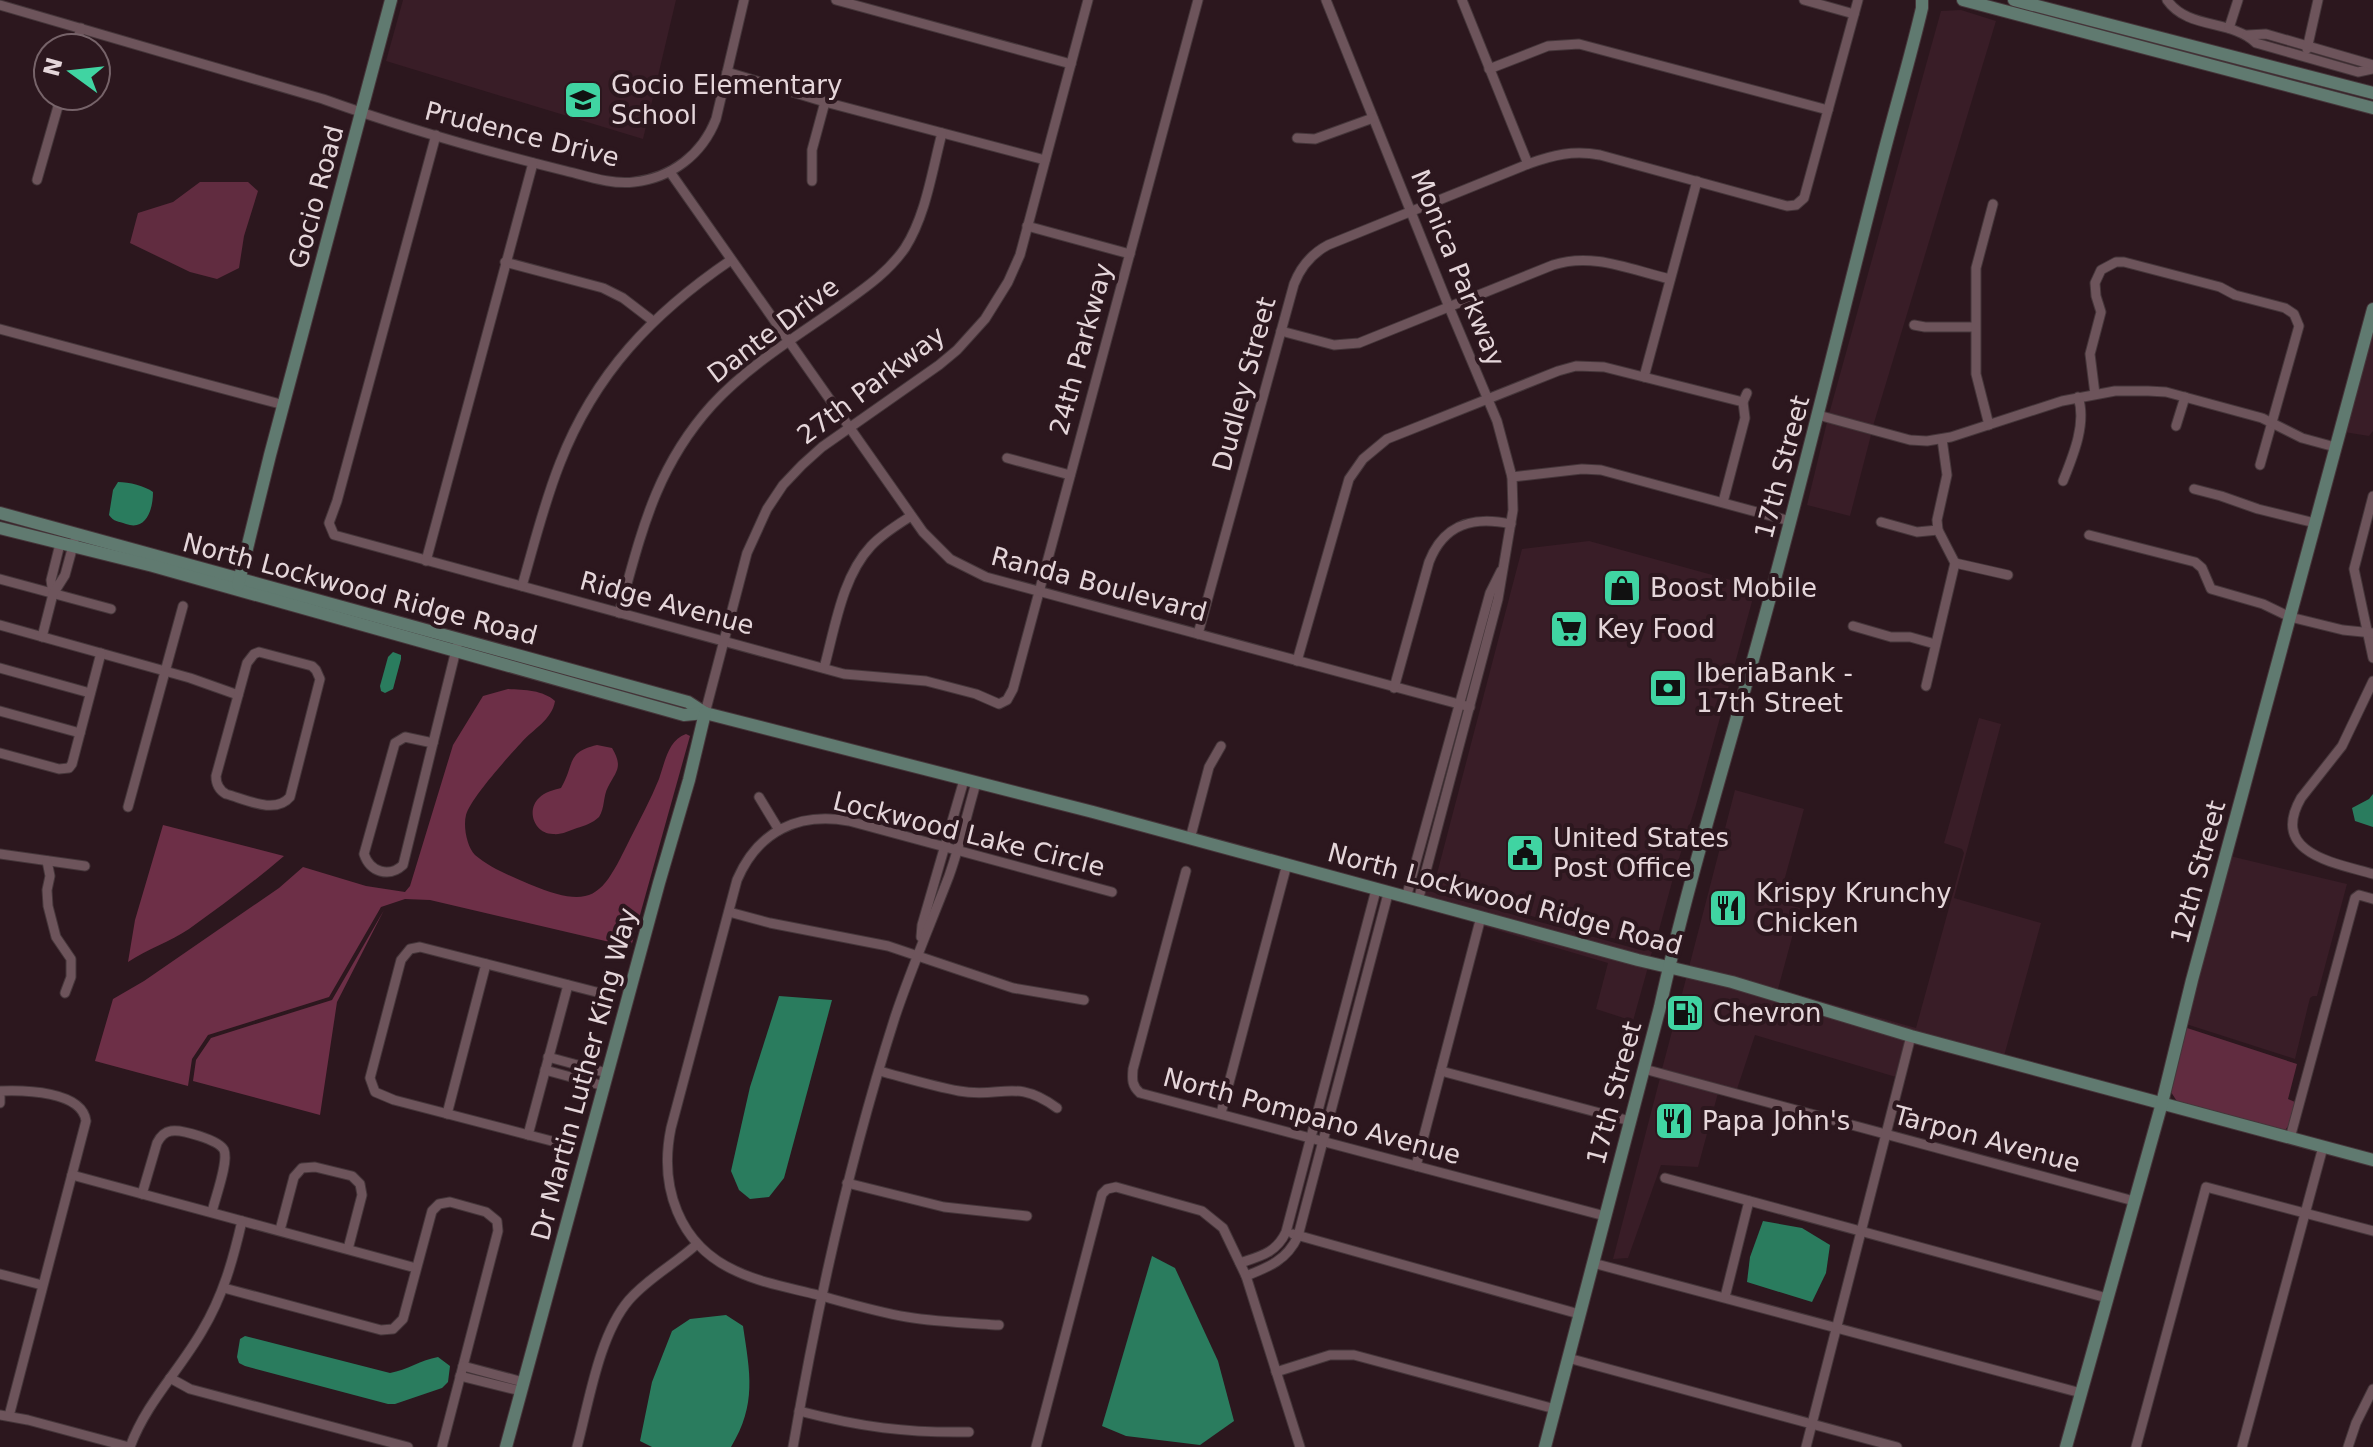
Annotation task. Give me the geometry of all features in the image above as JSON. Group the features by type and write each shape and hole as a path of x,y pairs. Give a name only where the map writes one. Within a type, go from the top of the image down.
{"main road":[{"name":"Gocio Road","path":"238,585 391,0"},
{"path":"1963,0 2373,108"},
{"path":"2014,0 2373,93"},
{"name":"17th Street","path":"1545,1447 1924,3"},
{"name":"12th Street","path":"2066,1447 2162,1103 2198,956 2373,309"},
{"name":"North Lockwood Ridge Road","path":"0,513 69,540 153,566 238,585 688,702 705,713 1732,982 1911,1036 2373,1160"},
{"name":"North Lockwood Ridge Road","path":"0,528 132,549 238,585"},
{"name":"Dr Martin Luther King Way","path":"506,1447 705,713"}],"street":[{"name":"Prudence Drive","path":"0,5 323,99 371,118 533,163 619,182 651,180 670,172 691,157 708,136 716,119 744,0"},
{"path":"836,0 1071,64"},
{"name":"27th Parkway","path":"705,713 747,553 767,509 783,485 802,465 850,428 939,365 974,333 1008,282 1020,255 1088,0"},
{"name":"24th Parkway","path":"999,704 1007,700 1013,689 1198,0"},
{"name":"Monica Parkway","path":"1326,0 1504,439 1512,477 1511,524 1498,599 1464,706 1412,899"},
{"path":"1462,0 1528,164"},
{"path":"1804,0 1854,14"},
{"path":"1489,69 1548,46 1579,44 1828,110 1858,0"},
{"path":"2167,0 2187,18 2229,28 2247,35 2256,43 2358,72 2373,67"},
{"path":"2229,28 2238,0"},
{"path":"2305,57 2318,0"},
{"path":"80,32 81,28"},
{"path":"2247,35 2266,34 2373,67"},
{"path":"727,72 825,102 1045,160"},
{"path":"812,181 812,150 825,102"},
{"name":"Dudley Street","path":"1198,634 1296,278 1312,255 1328,245 1554,155 1586,152 1787,206 1796,205 1804,198 1828,110"},
{"path":"37,180 56,112"},
{"path":"1297,138 1315,139 1373,118"},
{"name":"Dante Drive","path":"619,613 645,520 670,462 702,417 750,369 875,281 897,259 912,236 921,214 942,133"},
{"name":"Ridge Avenue","path":"436,135 329,527 336,536 824,668 856,676 926,681 976,694 999,704"},
{"path":"426,561 533,163"},
{"name":"Randa Boulevard","path":"670,172 911,516 928,539 957,563 986,577 1464,706"},
{"path":"1644,377 1697,181"},
{"path":"1989,425 1976,374 1976,268 1993,204"},
{"path":"1027,226 1130,254"},
{"path":"522,586 549,493 572,435 608,374 653,321 693,286 731,260"},
{"path":"1281,331 1327,343 1349,345 1572,260 1596,260 1670,279"},
{"path":"505,262 614,292 653,321"},
{"path":"2095,394 2090,354 2101,312 2095,283 2101,270 2116,262 2220,287 2235,295 2285,308 2294,314 2299,326 2260,465"},
{"path":"1914,325 1975,327"},
{"path":"0,329 284,405"},
{"path":"1297,661 1344,493 1357,467 1371,451 1387,439 1558,371 1576,366 1604,367 1745,398 1745,418 1723,502"},
{"path":"1818,415 1910,440 1927,441 2078,397 2115,391 2148,391 2185,397 2273,423 2302,438 2335,447"},
{"path":"2063,481 2072,459 2082,416 2078,397"},
{"path":"2176,426 2185,397"},
{"path":"1926,686 1955,563 1938,530 1937,520 1947,475 1942,439"},
{"path":"1007,458 1070,475"},
{"path":"1512,477 1582,469 1601,470 1790,521"},
{"path":"2194,489 2315,523"},
{"path":"2373,496 2354,569 2370,632 2373,658"},
{"path":"824,668 847,588 858,563 877,540 911,516"},
{"path":"1394,688 1429,562 1438,545 1451,531 1469,522 1488,520 1511,524"},
{"path":"1881,522 1917,532 1938,530"},
{"path":"2089,535 2195,562 2202,568 2211,589 2263,604 2290,617 2343,630 2370,632"},
{"path":"42,637 53,594 51,580 69,540"},
{"path":"1955,563 2008,575"},
{"path":"0,579 111,609"},
{"path":"128,807 183,606"},
{"path":"0,625 165,670 238,695"},
{"path":"1853,626 1891,637 1910,637 1935,644"},
{"path":"433,743 405,737 395,743 364,854 369,866 375,870 393,872 403,865 433,743 457,644"},
{"path":"259,652 312,666 319,674 320,686 290,797 281,805 271,806 226,794 216,781 238,695 247,663 259,652"},
{"path":"0,753 59,769 69,768 101,653"},
{"path":"0,668 90,693"},
{"path":"2373,681 2346,740 2301,798 2294,820 2300,843 2312,855 2373,874"},
{"path":"0,711 80,733"},
{"path":"1190,839 1209,767 1221,746"},
{"path":"918,950 922,925 945,848 970,781"},
{"path":"793,1447 821,1296 847,1183 918,950 957,852 970,781"},
{"path":"759,797 779,830"},
{"name":"Lockwood Lake Circle","path":"697,1244 675,1208 667,1173 667,1147 737,880 746,862 765,840 779,830 802,821 833,818 1112,892"},
{"path":"0,854 85,866"},
{"path":"47,861 50,876 48,906 59,944 71,959 71,977 65,993"},
{"path":"1221,1113 1287,864"},
{"name":"North Pompano Avenue","path":"1186,871 1132,1080 1134,1088 1140,1093 1605,1216"},
{"path":"1240,1263 1270,1253 1281,1243 1286,1232 1310,1138 1382,892"},
{"path":"1246,1276 1275,1265 1298,1236 1382,892"},
{"path":"2290,1138 2355,898 2359,895 2373,899"},
{"path":"729,912 770,923 918,950 1013,988 1084,1000"},
{"path":"1416,1166 1481,917"},
{"path":"567,1145 394,1100 375,1092 370,1078 401,960 410,949 420,947 608,995"},
{"path":"447,1114 486,964"},
{"path":"528,1135 568,985"},
{"path":"1806,1447 1911,1036"},
{"path":"548,1057 606,1079"},
{"name":"Tarpon Avenue","path":"1644,1069 2134,1201"},
{"path":"545,1070 606,1079"},
{"path":"879,1071 960,1091 1018,1090 1043,1098 1057,1108"},
{"path":"1441,1071 1630,1121"},
{"path":"0,1103 0,1091 37,1092 75,1102 81,1106 86,1121 5,1415 130,1447 143,1416 203,1330 224,1288 242,1221"},
{"path":"142,1194 157,1143 161,1136 177,1130 215,1140 223,1148 226,1159 212,1212"},
{"path":"2242,1447 2323,1147"},
{"path":"280,1230 294,1177 302,1168 315,1167 352,1176 360,1184 362,1195 348,1249"},
{"path":"72,1175 416,1268"},
{"path":"1665,1178 2107,1298"},
{"path":"847,1183 944,1207 1027,1216"},
{"path":"1036,1447 1102,1194 1116,1187 1207,1214 1227,1234 1246,1276 1300,1447"},
{"path":"2136,1447 2206,1187 2373,1231"},
{"path":"1725,1297 1749,1201"},
{"path":"224,1288 388,1331 396,1328 403,1319 430,1214 439,1204 450,1202 486,1212 497,1221 498,1231 442,1447"},
{"path":"1286,1232 1579,1314"},
{"path":"577,1447 603,1351 616,1319 639,1289 697,1244 735,1271 821,1296 906,1317 999,1325"},
{"path":"1593,1263 2081,1393"},
{"path":"0,1274 42,1285"},
{"path":"1276,1372 1330,1355 1354,1355 1555,1409"},
{"path":"1568,1358 1897,1447"},
{"path":"461,1371 522,1386"},
{"path":"170,1378 190,1389 408,1447"},
{"path":"2348,1447 2373,1389"},
{"path":"799,1411 884,1430 969,1432"}],"shaded area":[{"name":"Gocio Elementary School","path":"403,0 676,0 643,139 386,61"},
{"path":"1961,10 1996,21 1873,426 1829,414 1941,11"},
{"path":"200,182 248,182 258,191 244,236 239,268 217,279 190,272 130,243 138,213 173,202"},
{"path":"2373,327 2373,431 2369,436 2344,432"},
{"path":"1827,422 1871,435 1850,516 1807,505"},
{"path":"118,482 153,492 150,512 143,522 133,525 118,522 109,515 113,490"},
{"path":"1589,541 1756,587 1656,941 1645,947 1433,889 1522,549"},
{"path":"393,652 401,655 401,659 393,689 385,693 380,686 388,657"},
{"path":"508,689 533,691 555,701 546,719 490,778 469,808 466,836 475,855 487,864 551,892 582,897 603,885 612,874 649,802 671,746 680,737 690,736 631,947 430,900 405,899 381,907 329,997 208,1035 192,1059 188,1086 95,1061 113,999 279,888 303,867 366,886 405,892 410,886 453,745 483,696"},
{"path":"1979,718 2001,724 1954,898 2041,923 2004,1056 1689,967 1735,790 1804,809 1779,899 1781,903 1800,908 1778,989 1916,1028 1964,853 1962,849 1944,843"},
{"path":"597,745 612,748 618,764 599,817 562,833 541,830 534,820 535,803 544,794 561,788 580,751"},
{"path":"2373,794 2373,827 2355,821 2352,808"},
{"path":"163,825 284,856 189,929 128,962 135,920"},
{"path":"2230,856 2347,884 2317,996 2310,998 2295,1059 2186,1024"},
{"path":"1425,890 1644,951 1653,949 1650,958 1424,898"},
{"path":"384,910 337,1002 320,1115 193,1081 196,1060 211,1038 332,1000"},
{"path":"1484,923 1648,967 1633,1021 1596,1009 1608,963 1483,926"},
{"path":"1687,975 1906,1039 1896,1077 1755,1035 1737,1089 1662,1069"},
{"path":"779,996 832,1000 784,1178 769,1197 750,1199 739,1190 731,1171 750,1087"},
{"path":"2184,1027 2297,1064 2288,1099 2295,1102 2289,1125 2283,1133 2178,1103 2171,1092"},
{"path":"1660,1078 1718,1093 1698,1167 1661,1165 1628,1258 1613,1259"},
{"path":"1763,1221 1802,1228 1830,1245 1826,1273 1812,1302 1747,1282 1750,1257"},
{"path":"1152,1256 1175,1268 1218,1361 1234,1421 1200,1445 1126,1436 1102,1426"},
{"path":"726,1315 743,1326 749,1374 745,1417 731,1447 652,1447 640,1441 652,1382 672,1331 690,1319"},
{"path":"245,1336 390,1373 438,1357 450,1366 448,1382 442,1388 388,1404 245,1366 239,1363 237,1357 240,1339"}],"place":[{"name":"Gocio Elementary School","path":"583,100"},
{"name":"Boost Mobile","path":"1622,588"},
{"name":"Key Food","path":"1569,629"},
{"name":"IberiaBank - 17th Street","path":"1668,688"},
{"name":"United States Post Office","path":"1525,853"},
{"name":"Krispy Krunchy Chicken","path":"1728,908"},
{"name":"Chevron","path":"1685,1013"},
{"name":"Papa John's","path":"1674,1121"}]}
